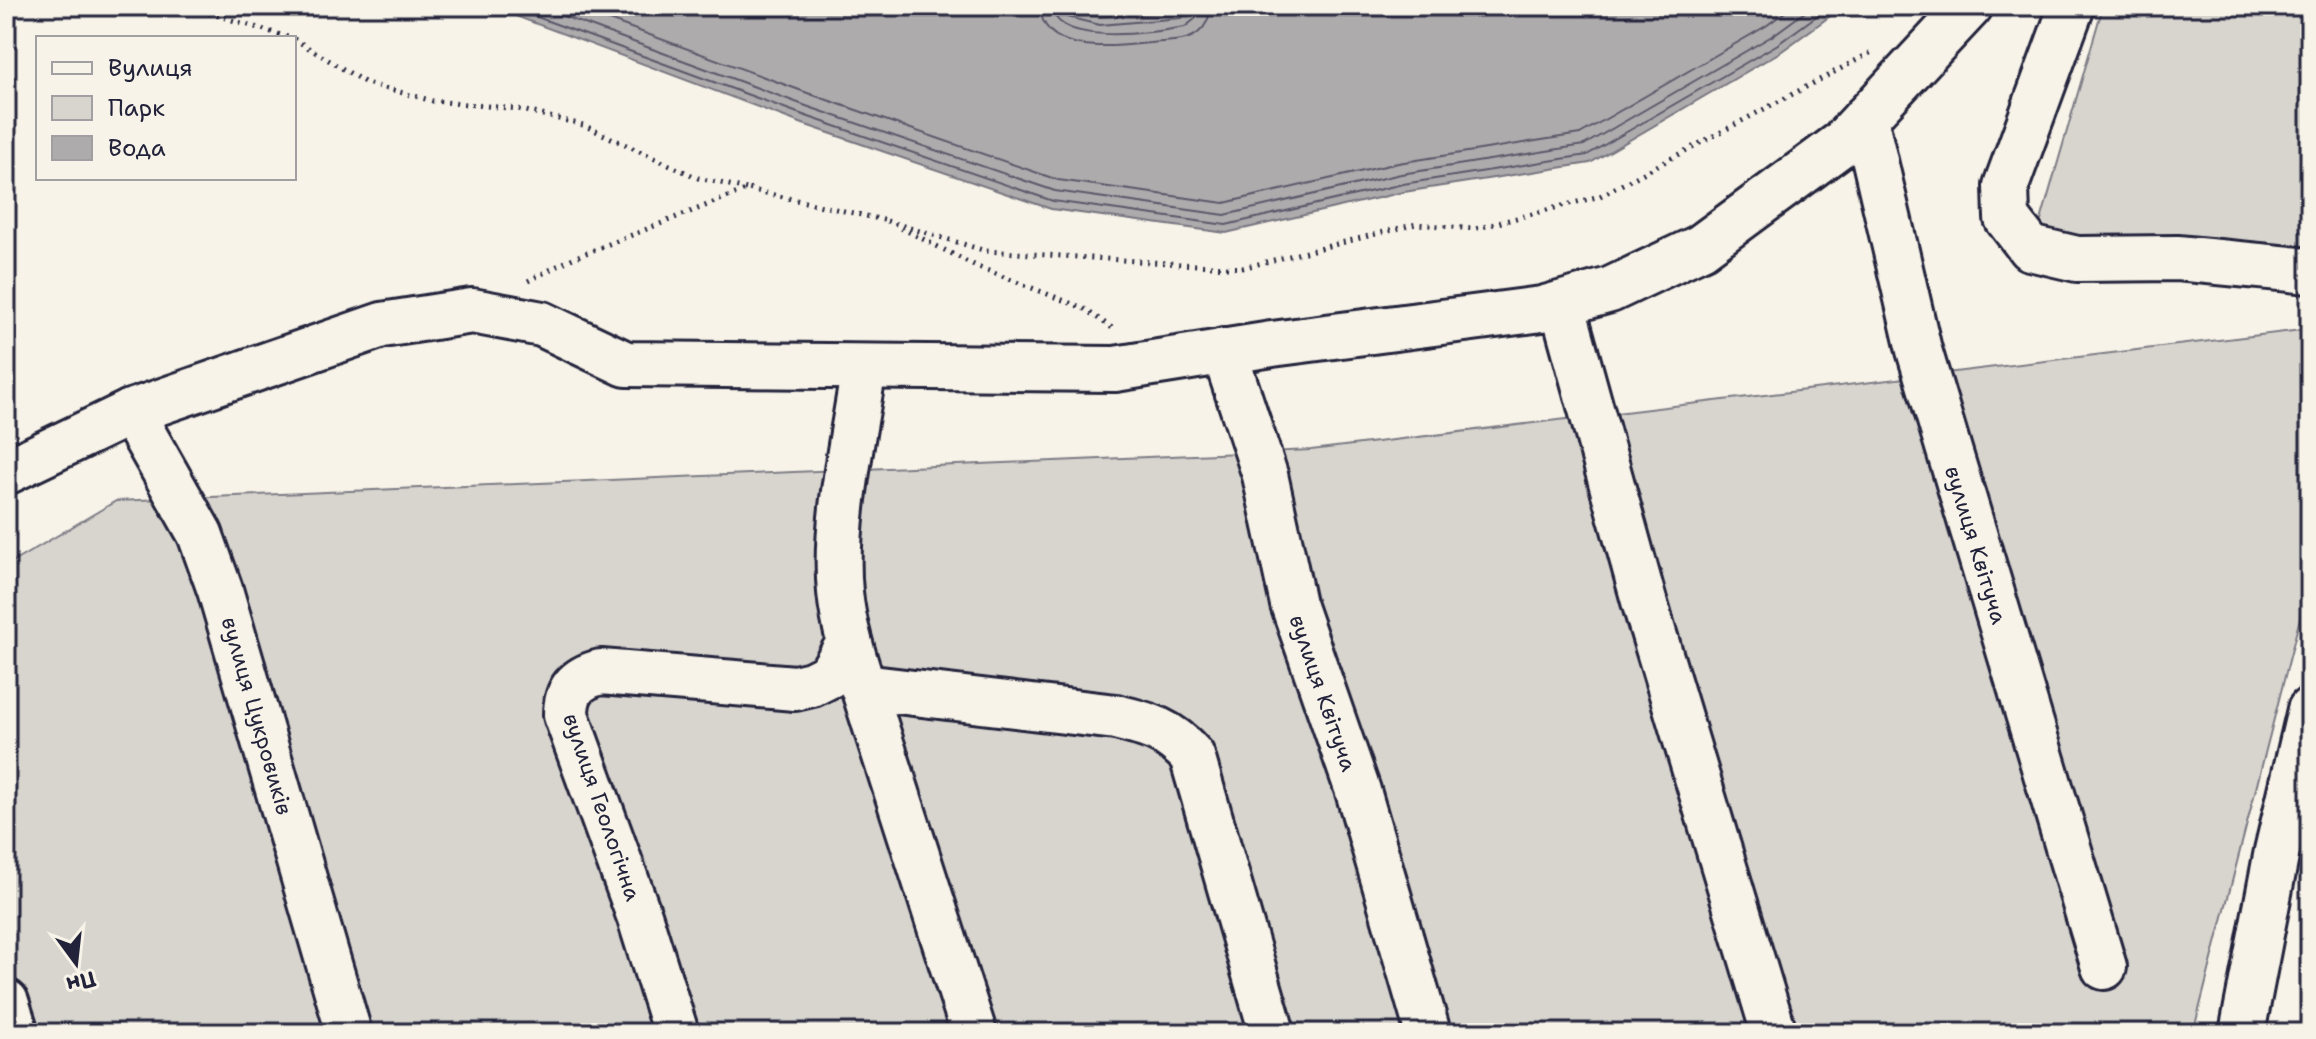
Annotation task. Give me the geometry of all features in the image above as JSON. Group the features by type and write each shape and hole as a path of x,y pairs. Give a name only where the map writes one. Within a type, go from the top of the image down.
{"street":[{"path":"6,472 131,412 382,325 472,311 542,324 626,364 1115,369 1224,351 1542,309 1610,290 1701,247 1841,144 1970,6"},
{"path":"2072,6 2006,186 2007,218 2030,248 2077,259 2177,258 2310,271"},
{"name":"вулиця Квітуча","path":"1865,118 1919,350 2104,967"},
{"path":"1562,304 1644,601 1774,1033"},
{"name":"вулиця Квітуча","path":"1224,351 1265,475 1293,604 1358,791 1428,1033"},
{"path":"864,367 840,531 840,591 849,643 974,1033"},
{"name":"вулиця Цукровиків","path":"131,412 200,534 220,590 349,1033"},
{"name":"вулиця Геологічна","path":"676,1033 640,918 566,715 566,699 573,685 585,676 601,672 774,688 812,684 830,675 849,643"},
{"path":"863,687 1116,717 1156,727 1178,741 1192,756 1272,1033"},
{"path":"2242,1033 2277,851 2310,710"},
{"path":"6,1002 16,1033"}],"path":[{"path":"186,6 283,36"},
{"path":"296,41 366,83 433,101 518,109 583,125 698,178 887,221 986,251 1242,268 1416,224 1475,229 1600,196 1882,48"},
{"path":"472,311 571,259 748,189"},
{"path":"887,221 976,266 1083,308 1163,361"}],"green space":[{"path":"1056,6 1223,6 1100,17"},
{"path":"2103,6 2310,6 2310,266 2038,231"},
{"path":"2310,329 2310,579 2193,1033 6,1033 6,566 116,501 1311,450"}],"water":[{"path":"489,6 1056,6 1100,17 1223,6 1844,6 1782,51 1590,163 1404,192 1226,233 1051,209 803,124"}]}
